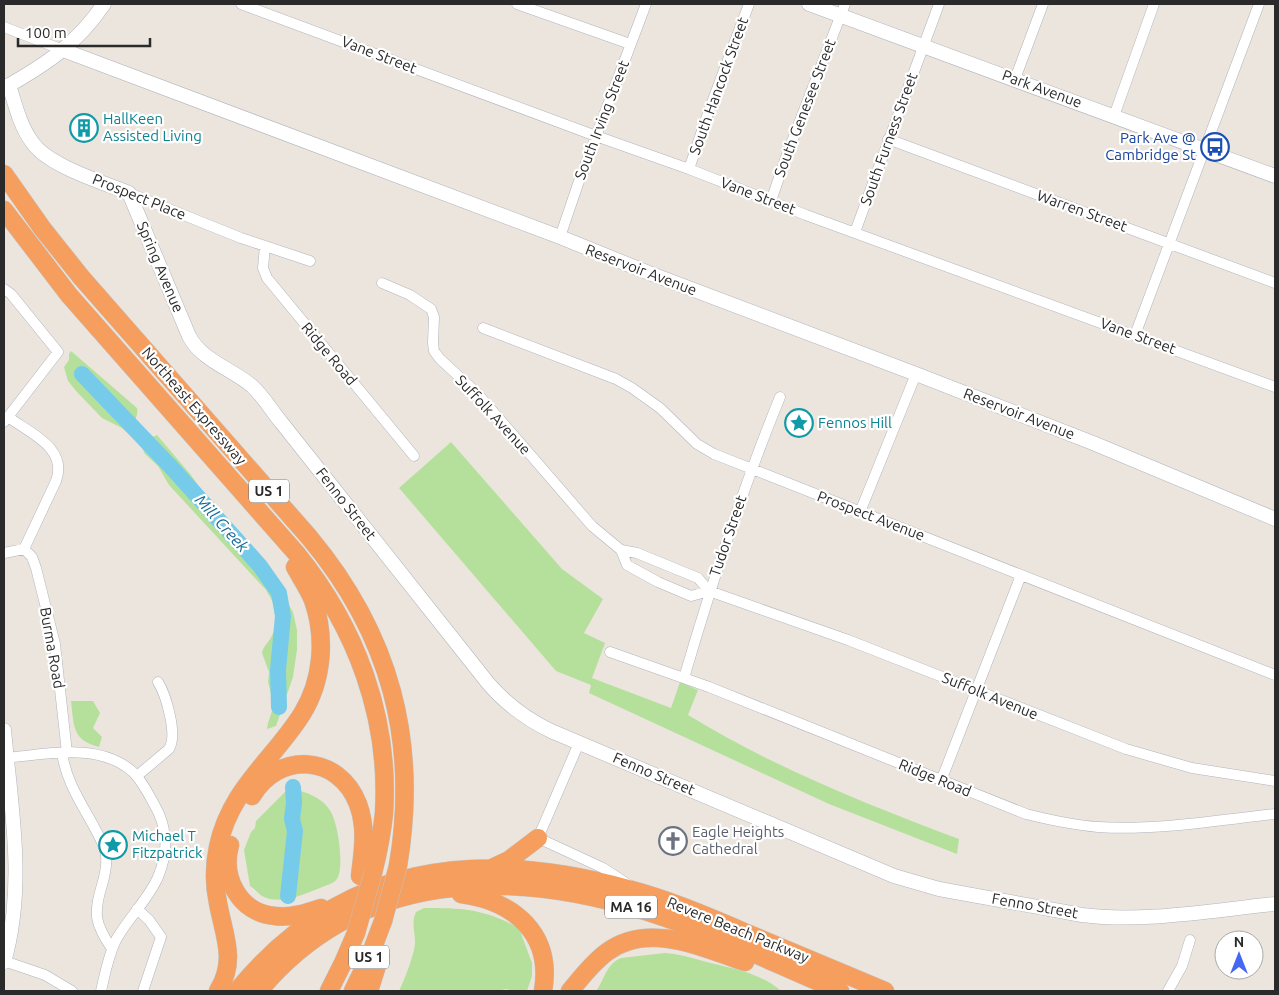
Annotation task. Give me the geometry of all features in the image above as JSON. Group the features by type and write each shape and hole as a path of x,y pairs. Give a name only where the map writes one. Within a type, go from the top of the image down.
{"highway":[{"name":"Northeast Expressway","path":"4,174 71,265 309,537 340,577 372,635 394,698 400,730 404,772 404,806 398,866 393,889 372,950 353,991"},
{"name":"Northeast Expressway","path":"4,210 69,295 311,572 334,606 356,648 372,695 381,742 384,790 383,823 367,875 356,933 329,991"},
{"path":"218,991 226,974 228,959 227,944 215,886 215,865 220,837 231,812 250,779 290,731 303,712 313,692 320,666 321,636 316,610 310,592 278,533"},
{"path":"352,898 298,915 277,916 256,911 238,896 228,874 229,849 237,825 261,784 281,769 296,764 324,768 340,778 352,792 361,817 367,875"},
{"path":"487,869 509,860 538,838"},
{"name":"Revere Beach Parkway","path":"237,991 264,961 289,938 314,919 352,898 381,886 412,877 455,870 487,869 519,870 567,876 636,891 696,912 885,991"},
{"name":"Revere Beach Parkway","path":"259,991 283,965 321,934 370,908 408,895 456,887 505,886 593,898 648,912 679,923 840,991"},
{"path":"408,895 446,893 473,896 496,903 516,914 531,930 541,950 545,971 543,991"},
{"path":"369,991 379,959 383,921"},
{"path":"570,991 600,958 610,950 630,940 653,937 681,942 759,966 808,978"}],"street":[{"path":"6,87 63,50 86,28 104,4"},
{"name":"Vane Street","path":"241,4 1275,387"},
{"path":"517,4 630,44"},
{"name":"South Irving Street","path":"560,237 646,4"},
{"name":"South Hancock Street","path":"689,169 708,113 750,4"},
{"name":"Park Avenue","path":"809,4 843,9 924,46 1275,176"},
{"name":"South Furness Street","path":"855,232 939,4"},
{"path":"1015,79 1043,4"},
{"path":"1114,116 1154,4"},
{"path":"1135,335 1259,4"},
{"name":"South Genesee Street","path":"771,201 843,9"},
{"name":"Reservoir Avenue","path":"4,27 916,374 1093,443 1275,519"},
{"name":"Prospect Place","path":"6,87 32,143 40,151 64,166 129,193 310,262"},
{"name":"Warren Street","path":"888,139 1275,283"},
{"name":"Spring Avenue","path":"129,193 192,341"},
{"name":"Ridge Road","path":"265,246 263,268 269,282 414,456"},
{"name":"Suffolk Avenue","path":"382,283 410,295 431,309 434,318 434,352 437,356 477,393 551,476 592,526 621,550 627,565 658,582 692,596 709,591"},
{"path":"4,289 11,294 58,352 6,419 52,450 58,461 59,472 24,549 4,553"},
{"name":"Prospect Avenue","path":"483,328 616,379 660,408 697,444 714,454 1275,675"},
{"name":"Fenno Street","path":"192,341 204,354 248,383 265,399 287,430 498,695 515,710 532,721 579,743 894,876 931,887 1082,915 1109,918 1145,917 1275,904"},
{"path":"860,512 916,374"},
{"name":"Tudor Street","path":"684,678 709,591 751,469 780,397"},
{"name":"Burma Road","path":"24,549 32,557 36,568 55,644 65,768 71,786 105,851 106,872 97,902 96,915 101,933 112,949"},
{"name":"Suffolk Avenue","path":"621,550 637,553 698,578 709,591 848,640 1126,749 1192,768 1275,781"},
{"path":"941,781 1021,575"},
{"name":"Ridge Road","path":"610,652 684,678 1026,814 1058,822 1099,827 1134,827 1275,814"},
{"path":"137,776 169,749 172,744 169,712 165,695 158,682"},
{"path":"4,730 17,876 16,904 11,936 4,962 45,975 72,991"},
{"path":"579,743 538,838 603,868 636,891"},
{"path":"5,758 64,753 88,753 106,758 124,766 137,776 161,816 166,839 163,862 158,878 121,932 112,949 101,991"},
{"path":"137,909 148,920 160,937 143,991"},
{"path":"1168,991 1182,966 1190,940"},
{"path":"808,978 827,991"}],"green space":[{"path":"71,351 137,408 134,428 137,435 147,438 157,435 191,475 214,508 274,579 293,612 297,630 297,650 293,677 276,726 267,729 274,705 268,682 269,672 262,653 276,626 275,608 270,596 169,485 158,466 145,454 132,437 122,428 102,418 76,391 68,381 64,367 69,360"},
{"path":"451,442 562,569 603,599 584,633 605,643 592,678 671,708 680,682 698,690 688,715 720,734 787,768 855,798 959,839 957,854 829,804 589,693 591,685 556,671 399,488"},
{"path":"71,701 93,701 100,713 93,728 102,737 99,747 90,744 79,736 74,725"},
{"path":"293,789 318,798 329,809 335,822 339,842 340,871 336,880 330,884 296,897 279,900 270,899 262,896 250,886 244,850 251,832 255,828 256,821 285,792"},
{"path":"424,908 463,909 484,913 519,928 532,963 532,976 527,991 506,989 497,991 399,991 415,947 413,923 416,912"},
{"path":"665,953 689,957 754,975 764,979 781,991 596,991 612,964 621,958"}],"waterway":[{"name":"Mill Creek","path":"82,374 172,468 260,566 279,593 283,616 278,670 279,707"},
{"name":"Mill Creek","path":"288,896 295,831 292,819 293,787"}],"place":[{"name":"HallKeen Assisted Living","path":"84,128"},
{"name":"Park Ave @ Cambridge St","path":"1215,147"},
{"name":"Fennos Hill","path":"799,423"},
{"name":"Eagle Heights Cathedral","path":"673,841"},
{"name":"Michael T Fitzpatrick","path":"113,845"}]}
